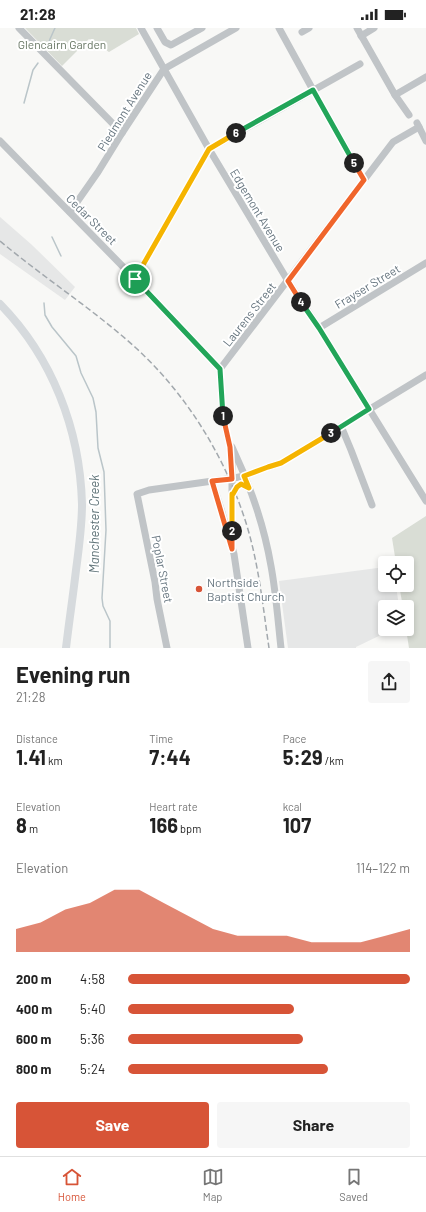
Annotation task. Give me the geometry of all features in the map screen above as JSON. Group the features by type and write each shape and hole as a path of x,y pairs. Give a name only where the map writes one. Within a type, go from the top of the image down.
{"main road":[{"path":"0,304 31,342 51,375 69,421 77,455 81,483 81,525 66,648"}],"street":[{"path":"19,28 122,133"},
{"name":"Edgemont Avenue","path":"140,28 209,149 288,281 319,328 426,501"},
{"path":"157,28 165,42 172,45 202,28"},
{"name":"Piedmont Avenue","path":"70,212 98,172 164,69 236,28"},
{"path":"279,28 364,180"},
{"path":"302,32 310,28"},
{"path":"357,28 394,95 409,114"},
{"path":"361,36 374,28"},
{"path":"135,279 209,149 360,64"},
{"path":"394,95 426,78"},
{"name":"Laurens Street","path":"220,369 393,142 418,125 426,141"},
{"name":"Cedar Street","path":"0,141 135,279 220,369"},
{"name":"Frayser Street","path":"319,328 426,263"},
{"path":"220,369 223,413 232,462 236,473 244,476"},
{"path":"248,648 232,549 212,481 244,476 281,463 426,375"},
{"path":"341,426 372,505"},
{"path":"228,440 249,488 268,549 274,585 281,648"},
{"path":"232,462 232,549"},
{"path":"232,493 236,484 244,476"},
{"name":"Poplar Street","path":"167,648 155,582 136,494 149,490 212,481"},
{"path":"232,493 233,494 237,487 241,484 249,488"}],"shaded area":[{"path":"0,217 32,245 75,287 65,300 0,254"},
{"path":"378,568 378,592 397,592 398,600 378,600 379,636 356,648 288,648 279,581"}],"green space":[{"name":"Glencairn Garden","path":"25,28 136,28 139,34 109,52 89,39 62,66"},
{"path":"426,516 426,648 409,648 407,636 414,636 414,600 402,600 400,592 414,592 414,556 395,556 392,538"}],"waterway":[{"path":"48,46 55,28"},
{"path":"24,103 33,70 38,63"},
{"path":"52,237 61,256"},
{"name":"Manchester Creek","path":"44,303 45,315 52,327 76,356 81,373 93,398 96,412 98,448 104,472 106,530 102,598 103,606 110,621 110,648"}],"railway":[{"path":"0,241 103,320 136,348 172,386 188,407 216,452 228,476 247,526 258,571 269,648"}],"place":[{"name":"Northside Baptist Church","path":"199,589"}],"route":[{"path":"313,90 364,180 288,281 369,409 281,463 244,476 249,488 241,484 232,494 232,549 212,481 232,479 230,447 223,418 220,369 135,279 209,149 313,90"}]}
